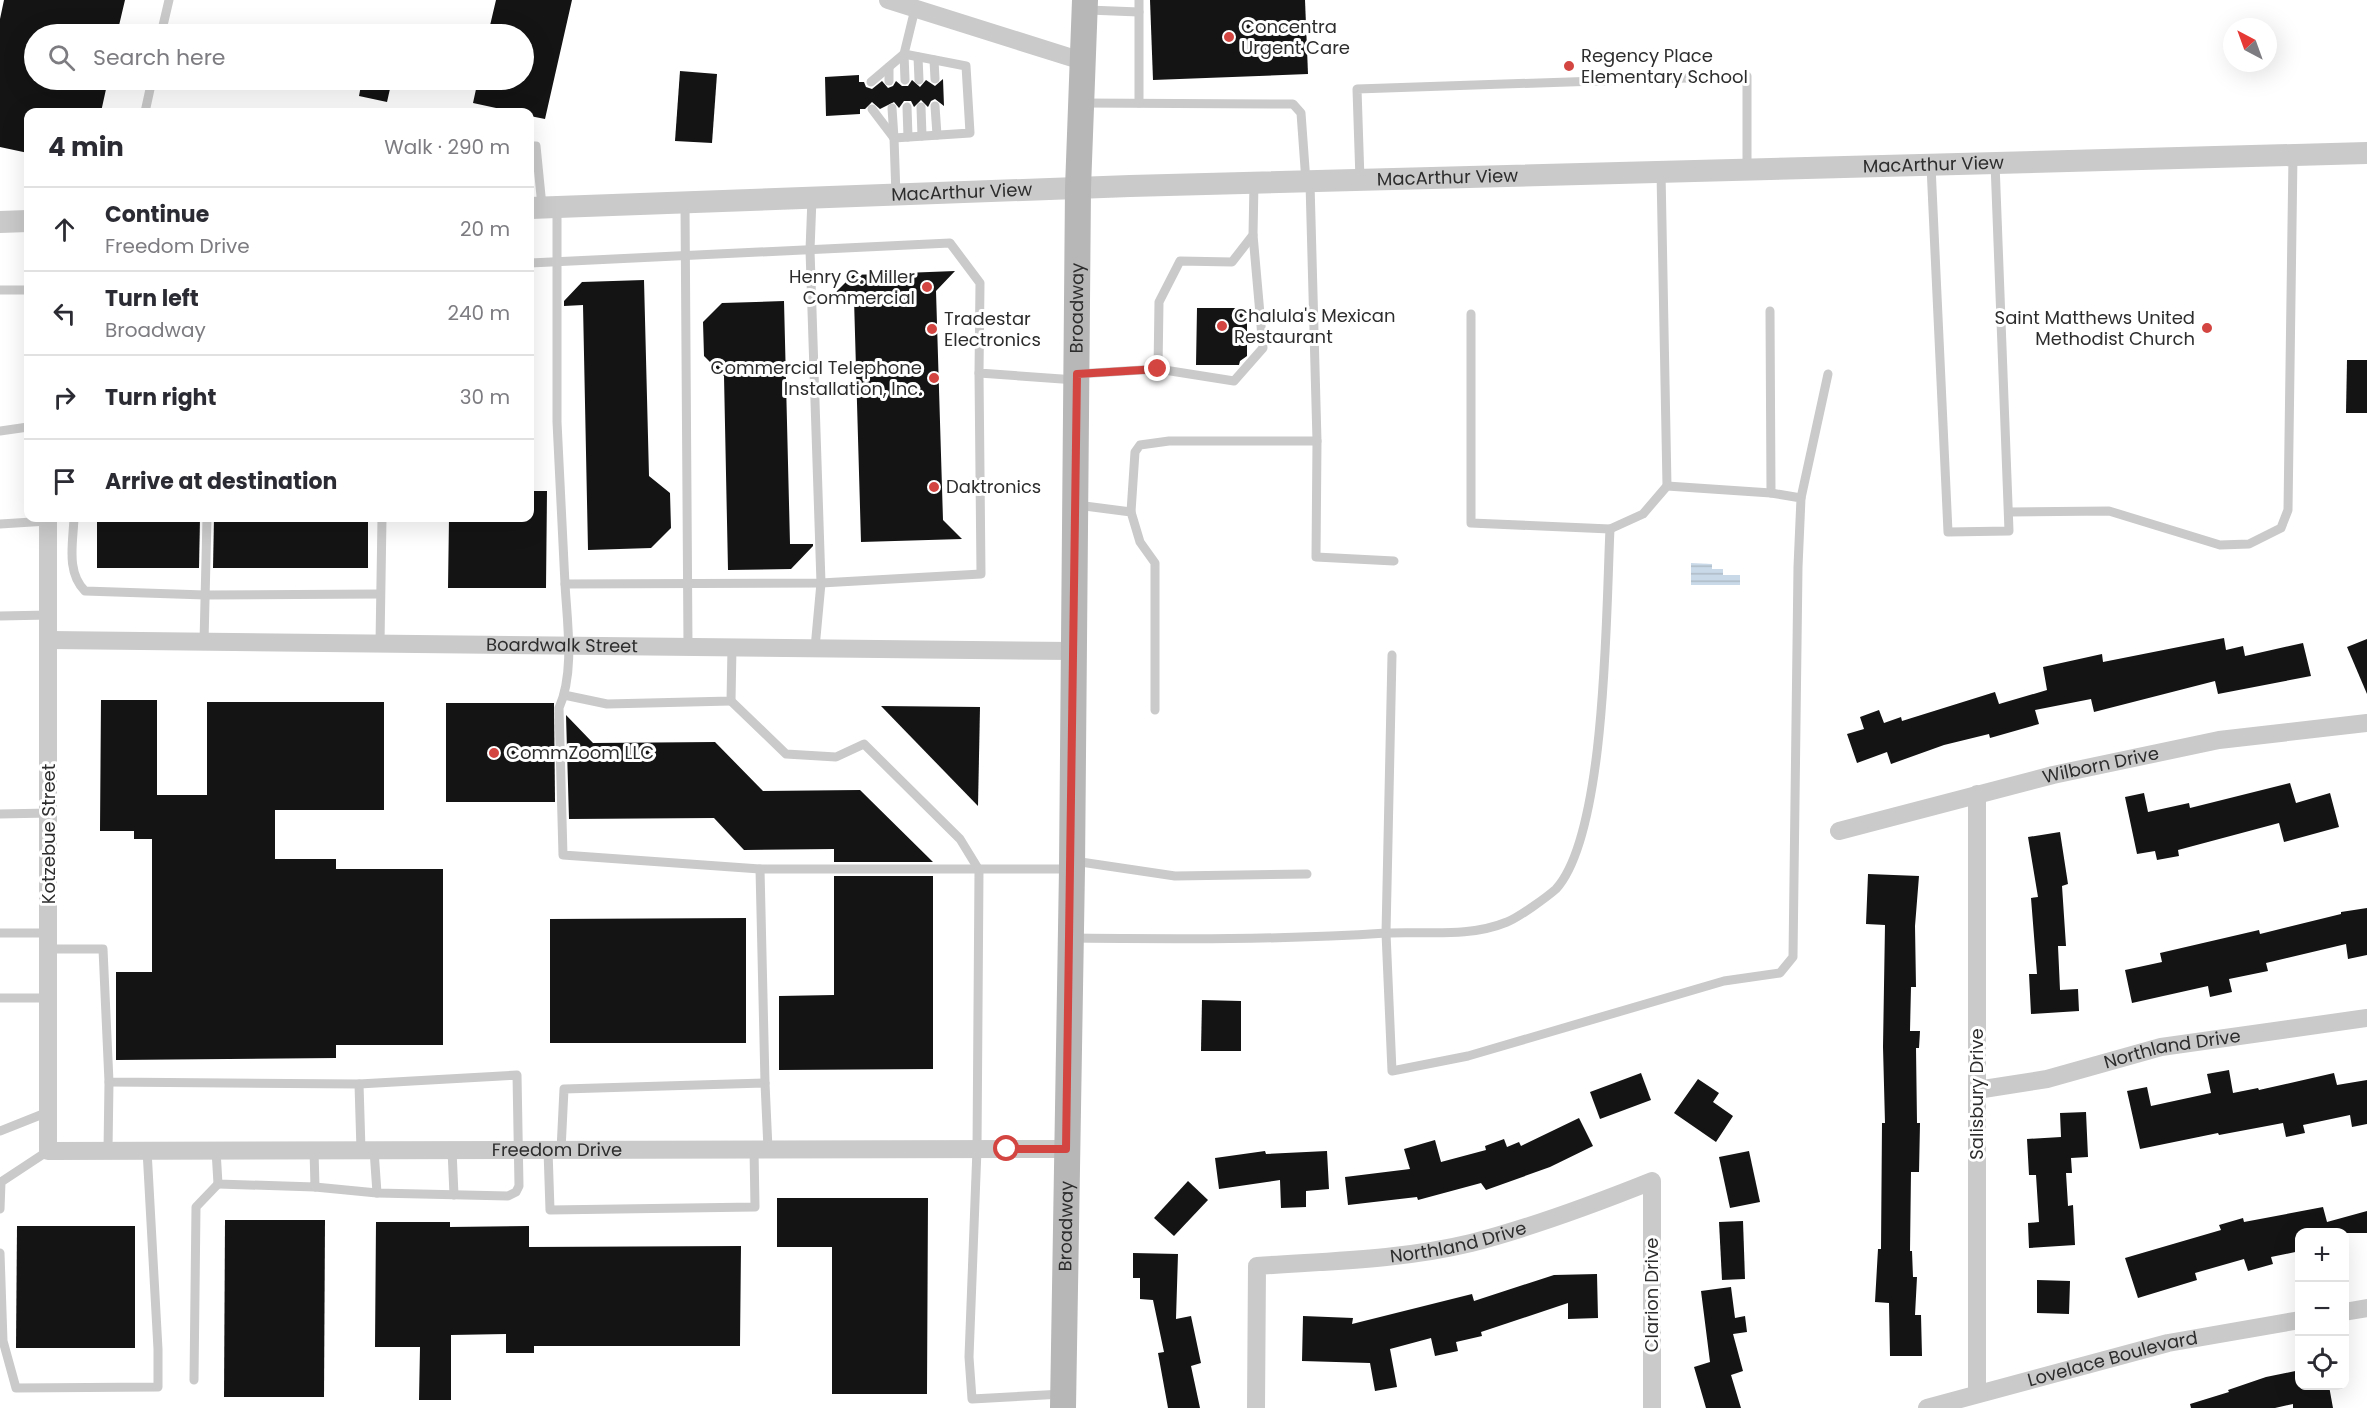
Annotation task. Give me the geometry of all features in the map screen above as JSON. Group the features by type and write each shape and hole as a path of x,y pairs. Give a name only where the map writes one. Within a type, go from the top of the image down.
{"main road":[{"name":"Broadway","path":"1063,1401 1072,865 1072,651 1078,188 1085,5"}],"street":[{"path":"888,0 1082,61"},
{"name":"MacArthur View","path":"543,208 1078,188 2367,153"},
{"path":"0,222 24,221"},
{"name":"Kotzebue Street","path":"48,522 50,640 48,1150"},
{"name":"Boardwalk Street","path":"50,640 1072,651"},
{"name":"Wilborn Drive","path":"1839,831 2053,775 2220,740 2367,723"},
{"name":"Salisbury Drive","path":"1977,794 1977,1393"},
{"name":"Northland Drive","path":"1977,1090 2047,1079 2161,1047 2367,1018"},
{"name":"Freedom Drive","path":"48,1150 1066,1149"},
{"name":"Northland Drive","path":"1256,1408 1257,1266 1380,1258 1468,1243 1555,1220 1653,1181"},
{"name":"Clarion Drive","path":"1652,1408 1653,1181"},
{"path":"2349,1311 2367,1308"},
{"name":"Lovelace Boulevard","path":"1927,1408 2168,1343 2295,1321"}],"lane":[{"path":"163,24 169,0"},
{"path":"1139,0 1139,103"},
{"path":"1085,5 1139,12"},
{"path":"905,80 904,54 915,9"},
{"path":"894,138 970,133 966,66 904,54"},
{"path":"871,82 904,54"},
{"path":"918,57 919,80"},
{"path":"934,60 935,79"},
{"path":"889,67 889,81"},
{"path":"1360,180 1357,89 1748,76 1747,170"},
{"path":"146,108 150,90"},
{"path":"1081,103 1293,104 1301,113 1308,182 1317,441 1316,557 1394,561"},
{"path":"935,106 937,135"},
{"path":"907,107 908,137"},
{"path":"921,107 922,136"},
{"path":"892,108 896,195"},
{"path":"872,109 894,138"},
{"path":"534,146 536,146 543,208 556,261 557,422 568,646 564,695 559,708 563,855 760,869 979,870 1072,865 1175,876 1307,874"},
{"path":"2008,512 2109,511 2220,545 2249,544 2281,528 2288,510 2293,156"},
{"path":"1931,165 1948,532 2009,531 1995,163"},
{"path":"1472,314 1471,523 1610,529 1642,514 1667,486 1664,246 1660,215 1661,172"},
{"path":"979,373 1077,377 1158,369 1234,381 1263,348 1253,235 1254,183"},
{"path":"812,198 810,250 820,583 815,648"},
{"path":"685,204 688,647"},
{"path":"1158,369 1159,302 1180,261 1232,262 1253,235"},
{"path":"534,263 950,243 980,283 981,574 820,583 565,584"},
{"path":"0,290 24,290"},
{"path":"1770,311 1771,493"},
{"path":"1392,655 1386,933 1392,1071 1468,1056 1724,981 1780,974 1793,957 1801,498 1828,374"},
{"path":"0,430 24,427"},
{"path":"1155,710 1155,563 1140,542 1131,512 1135,452 1140,445 1169,441 1317,441"},
{"path":"1667,486 1771,493 1801,498"},
{"path":"1075,504 1131,512"},
{"path":"0,524 24,522"},
{"path":"74,522 72,570 76,582 85,591 380,594"},
{"path":"204,642 207,522"},
{"path":"380,643 382,522"},
{"path":"1070,938 1290,939 1386,933 1463,933 1509,922 1556,888 1574,856 1588,810 1603,694 1610,529"},
{"path":"0,616 50,615"},
{"path":"731,701 732,647"},
{"path":"564,695 607,704 731,701 786,754 836,757 864,744 960,839 979,870 976,1149 969,1357 972,1399 1063,1401"},
{"path":"0,814 49,813"},
{"path":"760,869 765,1083 755,1207 550,1210 554,1150 564,1089 765,1083"},
{"path":"0,933 103,949 109,1082 108,1150"},
{"path":"0,998 49,998"},
{"path":"109,1082 359,1083 518,1075 519,1186 516,1192 508,1196 377,1193 315,1187 218,1184"},
{"path":"359,1083 367,1150 377,1193"},
{"path":"0,1131 48,1112"},
{"path":"0,1209 2,1182 48,1150"},
{"path":"0,1253 3,1341 16,1388 158,1387 147,1150"},
{"path":"194,1380 196,1207 218,1184 216,1150"},
{"path":"314,1150 315,1187"},
{"path":"452,1150 454,1195"}],"water":[{"path":"1691,563 1712,564 1712,569 1723,569 1723,575 1740,575 1740,585 1691,585"}],"building":[{"path":"4,0 125,0 119,24 24,24 24,90 106,90 102,108 24,108 24,152 0,147 0,19"},
{"path":"496,0 572,0 545,119 534,117 534,108 496,108 473,103 476,90 534,90 534,24 490,24"},
{"name":"Concentra Urgent Care","path":"1150,0 1305,0 1308,74 1153,80"},
{"path":"680,71 717,74 712,143 675,141"},
{"path":"859,75 859,82 864,82 866,87 872,89 882,81 888,88 896,81 902,86 908,86 912,80 920,87 926,80 935,86 943,79 944,106 935,99 928,107 921,100 914,107 911,101 904,101 899,108 894,102 880,109 872,102 865,109 860,109 860,114 826,116 825,77"},
{"path":"360,90 390,90 387,102 359,96"},
{"path":"955,271 936,291 943,520 962,539 861,542 854,299 828,300 853,275"},
{"path":"644,280 649,476 670,493 671,528 651,548 588,550 583,305 564,306 564,301 582,282"},
{"path":"784,301 790,544 813,544 813,546 791,569 728,570 724,376 704,356 703,322 722,303"},
{"name":"Chalula's Mexican Restaurant","path":"1197,308 1247,308 1247,356 1240,361 1239,365 1196,365"},
{"path":"2347,360 2367,360 2367,413 2346,413"},
{"path":"534,491 547,491 546,588 448,588 449,522 534,522"},
{"path":"97,522 200,522 199,568 97,568"},
{"path":"214,522 368,522 368,568 213,568"},
{"path":"2224,638 2226,650 2243,646 2245,656 2303,643 2311,676 2218,694 2215,681 2094,712 2091,699 2035,710 2039,724 1990,738 1989,734 1944,745 1891,764 1887,752 1857,763 1847,734 1864,729 1860,717 1879,710 1884,723 1901,717 1902,721 1995,692 1999,704 2047,690 2043,667 2102,654 2103,662"},
{"path":"2367,639 2367,694 2347,647"},
{"path":"101,700 157,700 157,795 207,795 207,702 384,702 384,810 275,810 275,859 336,859 336,869 443,869 443,1045 336,1045 336,1058 116,1060 116,972 152,972 152,839 134,839 134,831 100,831"},
{"name":"CommZoom LLC","path":"446,703 554,703 555,802 446,802"},
{"path":"881,706 980,707 978,806"},
{"path":"566,715 593,743 715,742 763,791 860,790 933,862 834,862 834,849 744,850 714,818 569,819"},
{"path":"2290,783 2296,803 2330,793 2339,827 2284,842 2279,823 2178,850 2179,856 2157,860 2155,851 2137,854 2125,797 2144,793 2148,812 2189,803 2190,808"},
{"path":"2060,832 2068,884 2062,886 2066,946 2058,946 2060,990 2078,989 2079,1011 2031,1014 2029,974 2037,974 2031,898 2038,897 2028,837"},
{"path":"1868,874 1919,876 1915,926 1916,987 1911,987 1910,1031 1920,1031 1919,1048 1916,1048 1917,1123 1920,1123 1919,1172 1911,1172 1910,1251 1912,1251 1913,1277 1917,1277 1915,1315 1921,1315 1922,1356 1890,1356 1889,1303 1875,1302 1878,1249 1881,1249 1882,1123 1885,1123 1883,1047 1885,925 1866,924"},
{"path":"834,876 933,876 933,1069 779,1070 779,996 834,995"},
{"path":"2367,908 2367,955 2348,959 2346,944 2266,963 2268,971 2229,979 2232,992 2210,997 2208,986 2132,1003 2125,970 2162,962 2160,953 2259,930 2260,934 2341,914 2341,912"},
{"path":"746,918 746,1043 550,1043 550,919"},
{"path":"1202,1000 1241,1001 1241,1051 1201,1051"},
{"path":"2229,1070 2233,1093 2258,1088 2259,1090 2334,1073 2337,1085 2367,1080 2367,1124 2352,1127 2350,1115 2303,1125 2305,1133 2286,1137 2283,1123 2140,1149 2127,1091 2147,1087 2151,1106 2211,1093 2207,1074"},
{"path":"1641,1073 1651,1100 1600,1119 1590,1092"},
{"path":"1698,1079 1719,1093 1713,1102 1733,1116 1716,1142 1674,1113"},
{"path":"2086,1112 2088,1157 2071,1158 2072,1173 2066,1173 2068,1206 2073,1205 2075,1245 2029,1248 2028,1223 2039,1222 2036,1175 2029,1175 2027,1139 2061,1137 2060,1113"},
{"path":"1579,1118 1593,1146 1550,1167 1486,1190 1481,1183 1418,1200 1417,1197 1348,1205 1345,1177 1410,1169 1404,1149 1435,1140 1441,1162 1486,1150 1485,1146 1504,1139 1507,1147 1519,1142 1521,1146"},
{"path":"1265,1151 1266,1154 1327,1151 1329,1189 1306,1191 1306,1207 1281,1208 1280,1180 1219,1189 1215,1158"},
{"path":"1749,1151 1760,1202 1730,1208 1719,1157"},
{"path":"1188,1181 1208,1200 1174,1236 1154,1218"},
{"path":"777,1198 928,1198 927,1394 832,1394 832,1247 777,1247"},
{"path":"2323,1207 2327,1222 2367,1211 2367,1233 2349,1233 2349,1228 2295,1228 2295,1252 2271,1257 2273,1264 2248,1271 2244,1259 2195,1273 2197,1280 2138,1298 2125,1258 2221,1230 2219,1225 2243,1218 2244,1222"},
{"path":"225,1220 325,1220 324,1397 224,1397"},
{"path":"1743,1221 1745,1279 1722,1280 1719,1222"},
{"path":"376,1222 450,1222 450,1227 529,1226 529,1247 741,1246 740,1346 534,1346 534,1353 506,1353 506,1334 451,1335 451,1400 419,1400 420,1347 375,1347"},
{"path":"17,1226 135,1226 135,1348 16,1348"},
{"path":"1133,1253 1178,1254 1176,1319 1191,1316 1201,1363 1191,1366 1200,1408 1168,1408 1158,1353 1164,1352 1153,1300 1140,1299 1140,1278 1133,1278"},
{"path":"1597,1274 1598,1318 1568,1319 1568,1303 1481,1332 1482,1336 1456,1342 1458,1351 1435,1356 1431,1338 1390,1349 1397,1387 1375,1391 1370,1363 1302,1361 1303,1316 1353,1318 1352,1324 1472,1294 1474,1301 1554,1275"},
{"path":"2037,1280 2070,1281 2069,1314 2037,1313"},
{"path":"1731,1287 1735,1318 1745,1316 1747,1332 1733,1334 1743,1371 1731,1375 1741,1408 1706,1408 1694,1367 1710,1362 1701,1291"},
{"path":"2295,1371 2295,1390 2330,1390 2333,1408 2293,1408 2293,1404 2275,1408 2191,1408 2190,1404 2266,1377"}],"place":[{"name":"Concentra Urgent Care","path":"1229,37"},
{"name":"Regency Place Elementary School","path":"1569,66"},
{"name":"Henry C. Miller Commercial","path":"927,287"},
{"name":"Chalula's Mexican Restaurant","path":"1222,326"},
{"name":"Saint Matthews United Methodist Church","path":"2207,328"},
{"name":"Tradestar Electronics","path":"932,329"},
{"name":"Commercial Telephone Installation, Inc.","path":"934,378"},
{"name":"Daktronics","path":"934,487"},
{"name":"CommZoom LLC","path":"494,753"}],"route":[{"path":"1007,1149 1066,1149 1072,861 1072,651 1077,374 1158,369"}]}
